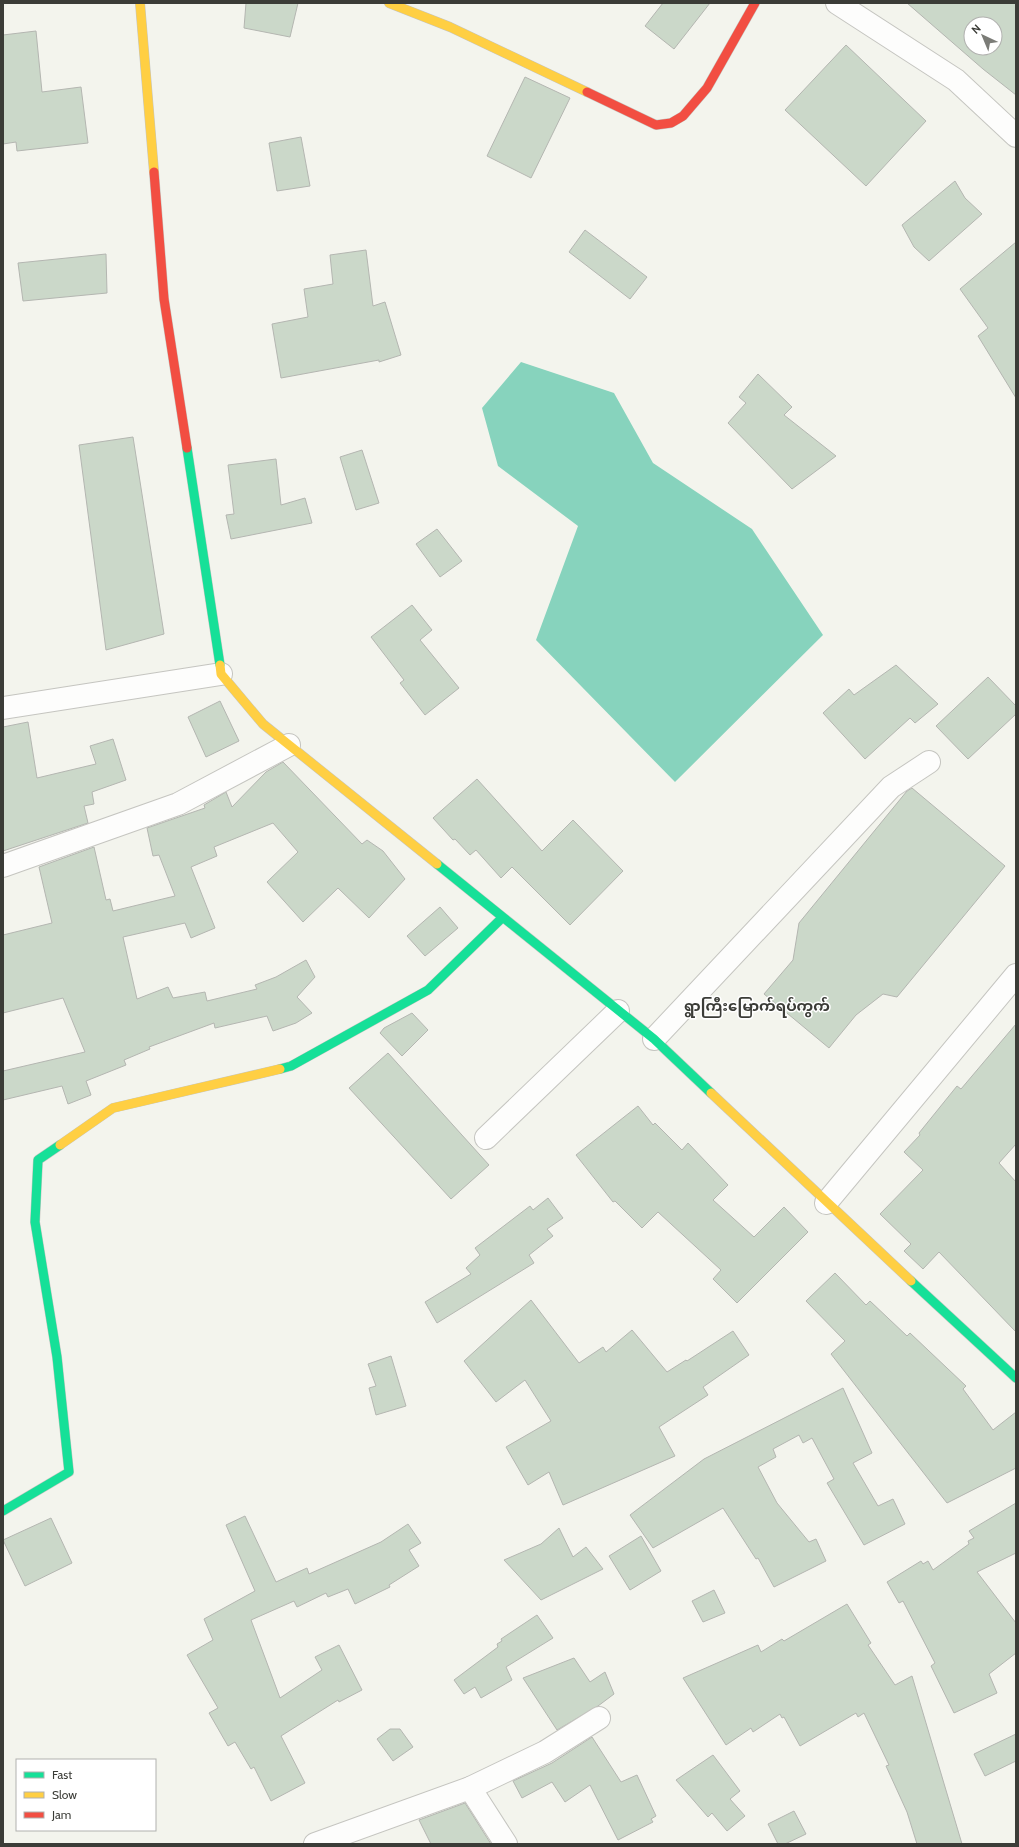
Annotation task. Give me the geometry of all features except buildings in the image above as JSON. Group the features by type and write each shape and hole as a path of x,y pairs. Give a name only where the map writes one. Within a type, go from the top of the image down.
{"main road":[{"path":"140,3 164,299 221,674 263,724 654,1039 826,1203 1016,1378"},
{"path":"389,3 450,27 656,124 671,123 687,113 713,78 755,3"},
{"path":"3,1511 69,1472 57,1357 35,1222 38,1160 113,1108 291,1066 428,990 502,918"}],"street":[{"path":"837,3 956,80 1016,136"},
{"path":"3,708 221,674"},
{"path":"3,866 178,804 289,745"},
{"path":"654,1039 890,787 929,762"},
{"path":"826,1203 1016,975"},
{"path":"486,1138 618,1011"},
{"path":"315,1844 470,1788 545,1752 599,1718"},
{"path":"470,1788 506,1844"}],"shaded area":[{"path":"521,362 614,393 653,463 752,529 823,635 675,782 536,640 578,526 498,466 482,408"}],"traffic: fast":[{"path":"187,448 220,665"},
{"path":"437,864 654,1039 711,1093"},
{"path":"280,1069 291,1066 428,990 502,918"},
{"path":"3,1511 69,1472 57,1357 35,1222 38,1160 60,1145"},
{"path":"911,1281 1016,1378"}],"traffic: slow":[{"path":"140,3 154,172"},
{"path":"389,3 450,27 587,92"},
{"path":"220,665 221,674 263,724 437,864"},
{"path":"60,1145 113,1108 280,1069"},
{"path":"711,1093 911,1281"}],"traffic: jam":[{"path":"587,92 656,125 671,123 683,116 707,88 755,3"},
{"path":"154,172 164,299 187,448"}],"district":[{"name":"ရွာကြီးမြောက်ရပ်ကွက်","path":"757,1006"}]}
